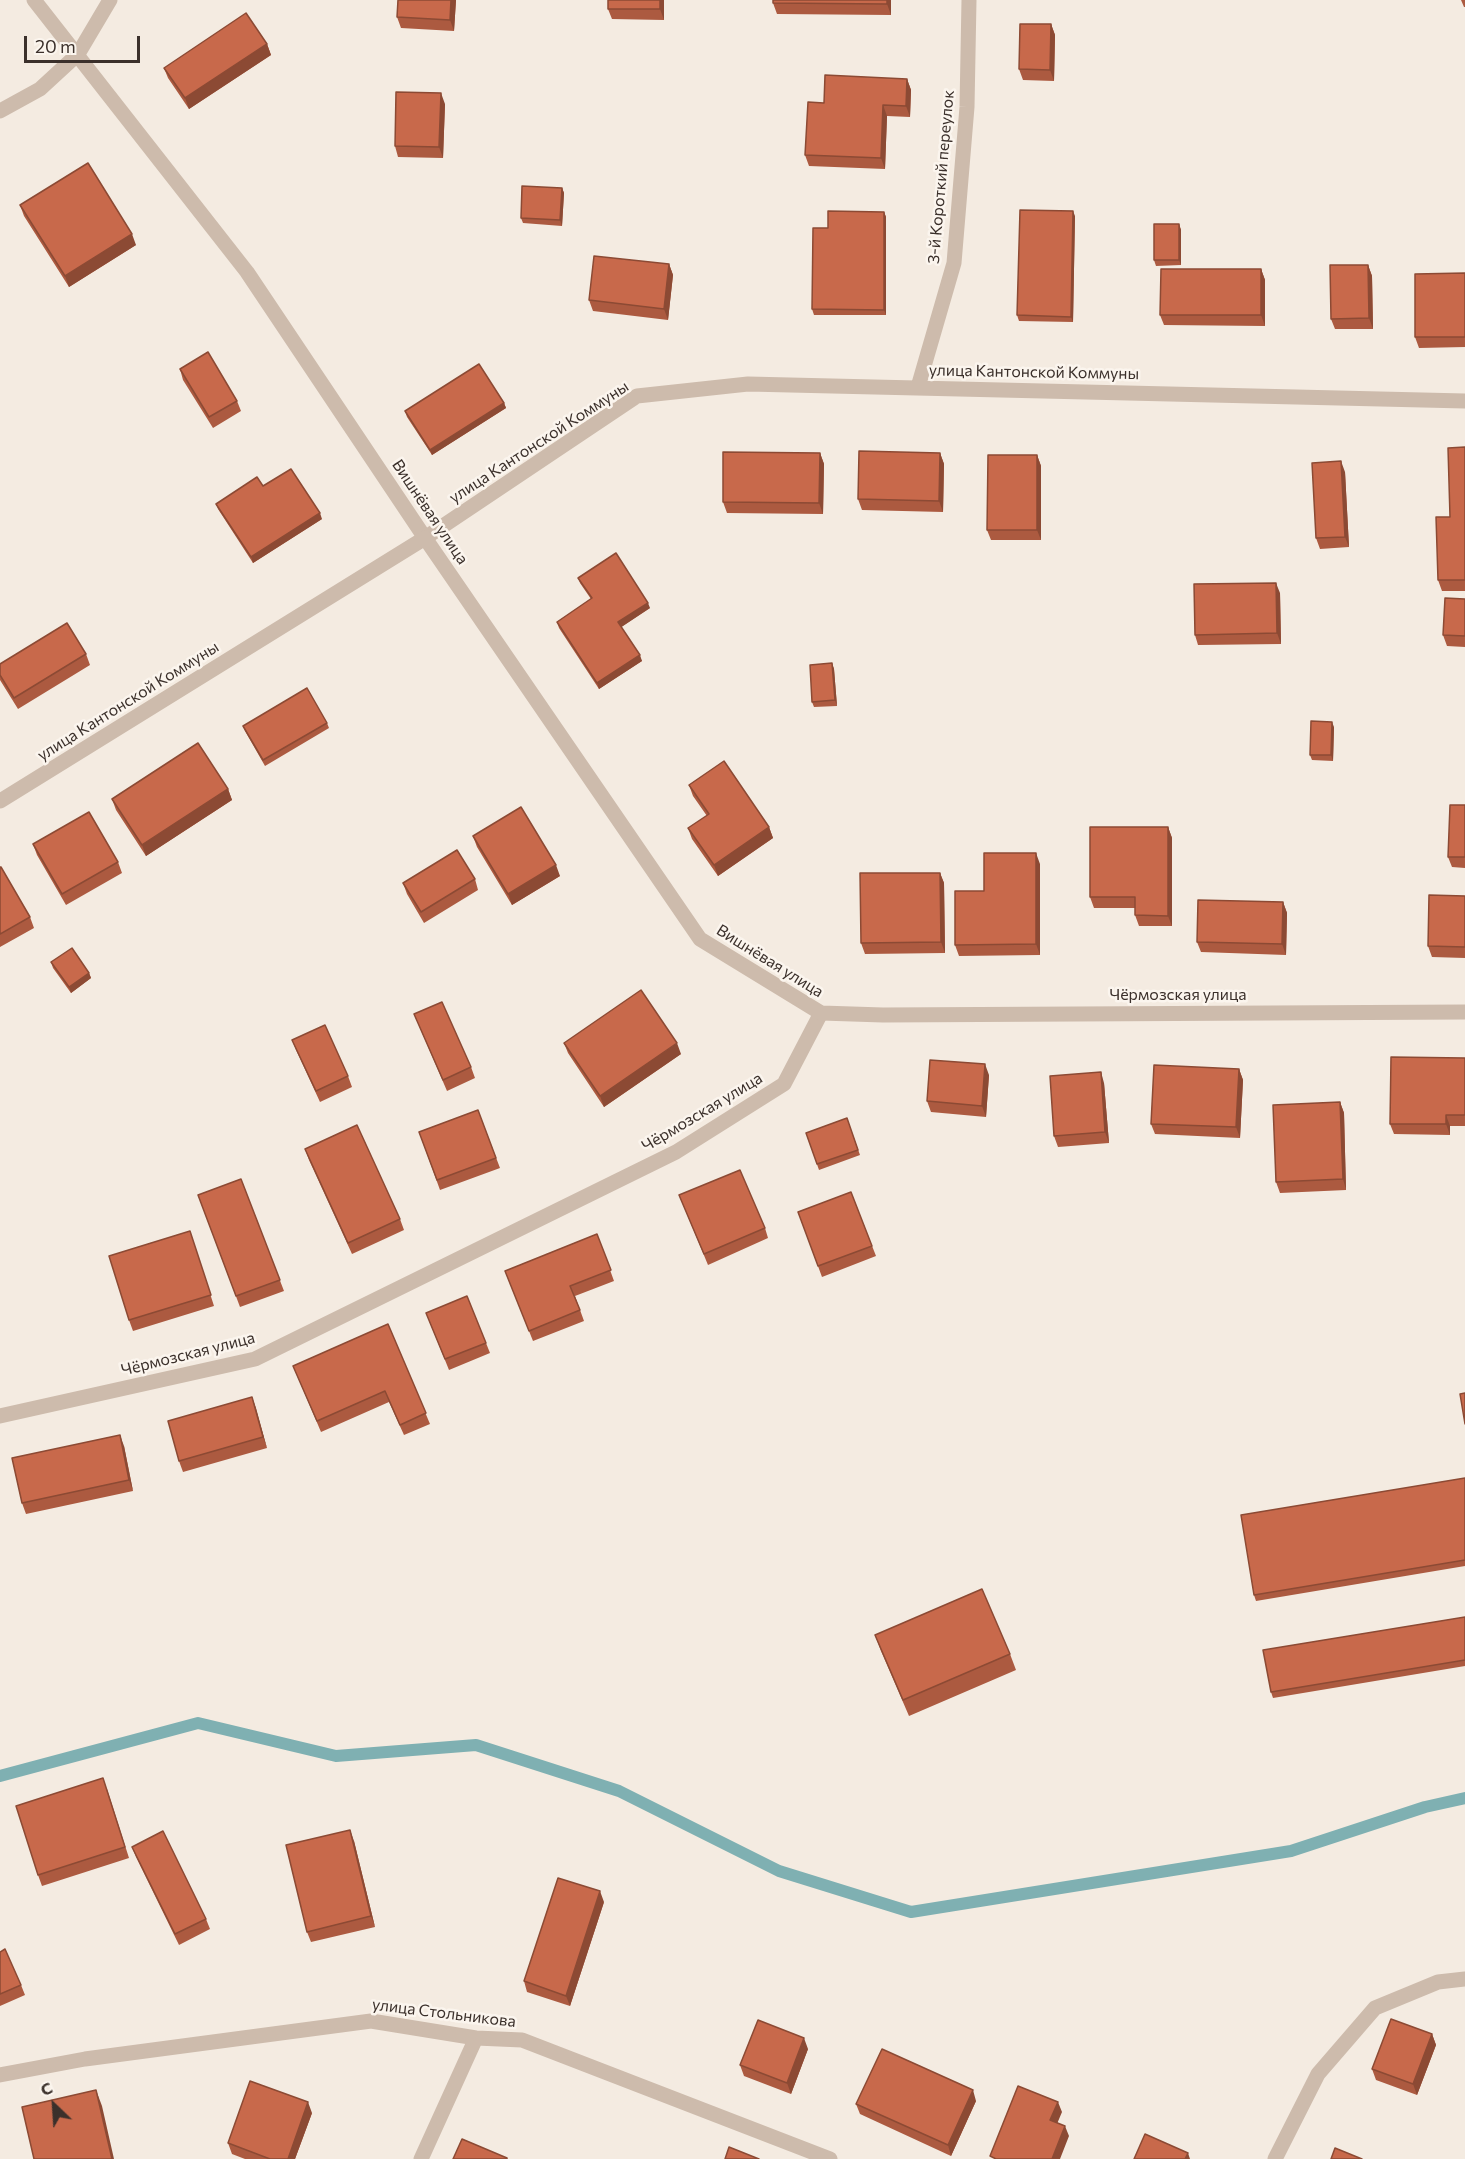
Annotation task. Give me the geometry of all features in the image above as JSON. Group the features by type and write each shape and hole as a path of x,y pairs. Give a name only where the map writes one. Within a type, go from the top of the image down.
{"street":[{"name":"Вишнёвая улица","path":"34,0 247,272 425,538 607,800 700,939 821,1013"},
{"path":"0,111 40,89 78,54 110,0"},
{"name":"3-й Короткий переулок","path":"918,387 954,263 967,107 969,0"},
{"name":"улица Кантонской Коммуны","path":"0,801 425,538 637,396 748,384 1465,401"},
{"name":"Чёрмозская улица","path":"0,1416 255,1359 676,1152 784,1084 821,1013 895,1015 1465,1012"},
{"path":"1275,2159 1318,2074 1376,2008 1438,1982 1465,1978"},
{"name":"улица Стольникова","path":"0,2075 85,2059 371,2021 476,2038 522,2040 830,2159"},
{"path":"420,2159 476,2038"}],"building":[{"path":"398,0 451,0 450,20 397,17"},
{"path":"608,0 660,0 660,9 608,9"},
{"path":"773,0 887,0 887,4 773,3"},
{"path":"246,13 267,44 185,98 164,68"},
{"path":"1020,24 1051,24 1050,70 1019,69"},
{"path":"825,75 907,79 906,106 883,105 881,158 805,155 808,102 824,103"},
{"path":"396,92 441,93 439,147 395,146"},
{"path":"88,163 132,234 65,276 20,205"},
{"path":"522,186 562,188 560,220 521,218"},
{"path":"1020,210 1073,211 1071,317 1017,315"},
{"path":"828,211 884,212 884,310 812,309 813,228 828,228"},
{"path":"1154,224 1179,224 1179,260 1154,260"},
{"path":"594,256 669,264 664,309 589,300"},
{"path":"1330,265 1368,265 1369,318 1331,319"},
{"path":"1161,269 1261,269 1261,315 1160,315"},
{"path":"1465,273 1465,337 1415,337 1415,274"},
{"path":"208,352 237,401 209,417 180,369"},
{"path":"479,364 504,403 430,450 405,411"},
{"path":"1465,447 1465,580 1438,580 1436,517 1450,517 1448,448"},
{"path":"859,451 940,453 939,501 858,499"},
{"path":"723,452 820,453 819,503 723,502"},
{"path":"988,455 1037,455 1037,530 987,530"},
{"path":"1341,461 1345,537 1316,538 1312,463"},
{"path":"291,469 320,513 251,557 216,504 257,477 263,486"},
{"path":"616,553 648,603 618,622 640,655 597,683 557,622 592,598 578,578"},
{"path":"1276,583 1277,633 1195,635 1194,584"},
{"path":"1445,598 1465,599 1465,636 1443,635"},
{"path":"67,623 86,654 14,698 0,675 0,664"},
{"path":"832,663 835,700 812,702 810,665"},
{"path":"307,688 327,723 263,760 243,726"},
{"path":"1311,721 1332,722 1331,755 1310,755"},
{"path":"198,743 228,789 142,845 112,799"},
{"path":"724,761 769,827 714,865 688,828 709,814 689,785"},
{"path":"1450,805 1465,805 1465,857 1448,857"},
{"path":"521,807 556,865 508,894 473,836"},
{"path":"89,812 118,862 62,894 33,844"},
{"path":"1090,827 1168,827 1168,916 1135,915 1135,897 1090,897"},
{"path":"457,850 475,879 421,912 403,883"},
{"path":"984,853 1036,853 1036,944 955,945 955,891 984,891"},
{"path":"0,867 30,917 0,934"},
{"path":"860,873 940,873 941,942 861,943"},
{"path":"1429,895 1465,896 1465,947 1428,946"},
{"path":"1198,900 1283,902 1282,944 1197,942"},
{"path":"72,948 89,973 69,987 51,962"},
{"path":"641,990 677,1043 600,1096 564,1043"},
{"path":"442,1002 471,1067 443,1080 414,1014"},
{"path":"325,1025 348,1076 316,1091 292,1040"},
{"path":"1391,1057 1465,1058 1465,1115 1446,1115 1446,1124 1390,1124"},
{"path":"930,1060 985,1064 982,1106 927,1101"},
{"path":"1154,1065 1239,1069 1236,1127 1151,1124"},
{"path":"1101,1072 1105,1132 1054,1136 1050,1076"},
{"path":"1340,1102 1343,1179 1276,1182 1273,1105"},
{"path":"478,1110 496,1158 437,1180 419,1132"},
{"path":"847,1118 858,1150 817,1164 806,1133"},
{"path":"357,1125 400,1219 348,1243 305,1149"},
{"path":"740,1170 765,1228 704,1254 679,1195"},
{"path":"241,1179 280,1280 236,1296 198,1195"},
{"path":"851,1192 872,1246 818,1266 798,1212"},
{"path":"190,1231 211,1295 129,1320 109,1256"},
{"path":"597,1234 611,1270 570,1286 580,1310 529,1331 505,1271"},
{"path":"467,1296 486,1343 445,1359 426,1313"},
{"path":"388,1324 426,1413 400,1425 385,1391 317,1421 293,1366"},
{"path":"1465,1393 1465,1424 1460,1394"},
{"path":"252,1397 263,1437 179,1461 168,1421"},
{"path":"120,1435 129,1480 22,1503 12,1458"},
{"path":"1465,1478 1465,1560 1254,1595 1241,1515"},
{"path":"982,1589 1010,1654 903,1700 875,1635"},
{"path":"1465,1617 1465,1660 1271,1692 1263,1650"},
{"path":"103,1778 125,1847 38,1875 16,1806"},
{"path":"350,1830 371,1916 307,1932 286,1845"},
{"path":"163,1831 206,1919 175,1934 132,1847"},
{"path":"558,1878 600,1891 566,1996 524,1981"},
{"path":"5,1949 21,1985 0,1994 0,1952"},
{"path":"1391,2019 1432,2034 1413,2084 1372,2069"},
{"path":"758,2020 804,2038 787,2083 740,2065"},
{"path":"882,2049 973,2090 948,2145 856,2104"},
{"path":"250,2081 308,2102 288,2159 270,2159 228,2143"},
{"path":"1018,2086 1058,2102 1050,2120 1065,2126 1052,2159 996,2159 990,2156"},
{"path":"96,2090 112,2159 34,2159 22,2107"},
{"path":"1145,2134 1188,2153 1185,2159 1134,2159"},
{"path":"462,2139 507,2158 507,2159 453,2159"},
{"path":"729,2147 759,2159 725,2159"},
{"path":"1335,2148 1362,2159 1331,2159"}],"waterway":[{"path":"0,1776 198,1723 336,1756 476,1745 619,1791 779,1871 911,1912 1291,1851 1425,1807 1465,1798"}]}
